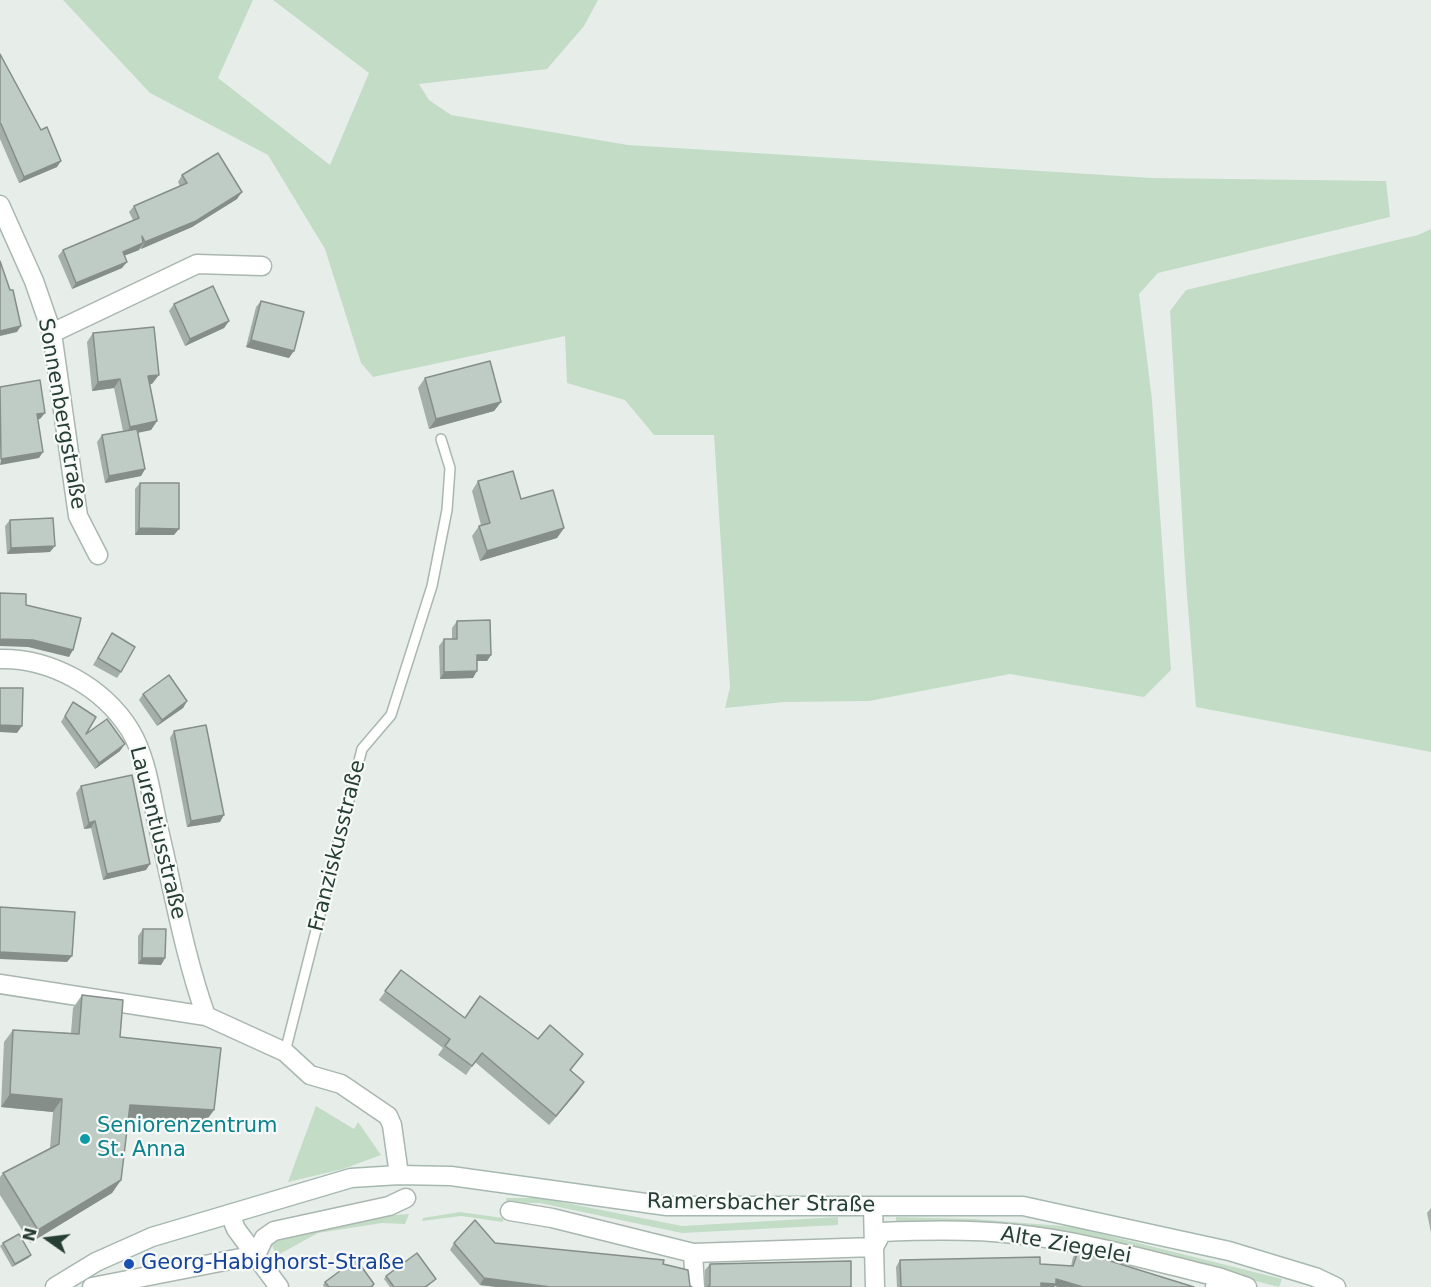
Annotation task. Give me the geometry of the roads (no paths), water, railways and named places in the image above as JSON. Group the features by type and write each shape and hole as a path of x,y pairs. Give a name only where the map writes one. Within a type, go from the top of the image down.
{"street":[{"name":"Sonnenbergstraße","path":"0,205 34,281 52,333 78,516 98,555"},
{"path":"52,333 197,264 262,266"},
{"name":"Laurentiusstraße","path":"0,659 47,666 80,681 98,693 131,732 146,770 194,980 206,1016"},
{"path":"0,984 206,1016 285,1052 310,1075 341,1084 388,1116 392,1125 399,1176"},
{"name":"Ramersbacher Straße","path":"57,1287 96,1262 152,1237 351,1178 399,1176 451,1176 667,1206 960,1204 1023,1206 1229,1251 1311,1282 1336,1287"},
{"path":"256,1255 264,1239 274,1231 388,1206 406,1197"},
{"path":"873,1206 875,1287"},
{"path":"510,1211 552,1218 693,1253 874,1247"},
{"path":"230,1214 236,1229 279,1287"},
{"name":"Alte Ziegelei","path":"874,1247 882,1232 916,1230 1015,1234 1078,1244 1216,1282"},
{"path":"693,1253 695,1287"},
{"path":"92,1287 256,1255"},
{"path":"1216,1282 1247,1287"}],"lane":[{"name":"Franziskusstraße","path":"285,1052 362,749 391,715 432,586 447,510 450,468 441,439"}],"place":[{"name":"Seniorenzentrum St. Anna","path":"85,1139"},
{"name":"Georg-Habighorst-Straße","path":"129,1264"}]}
